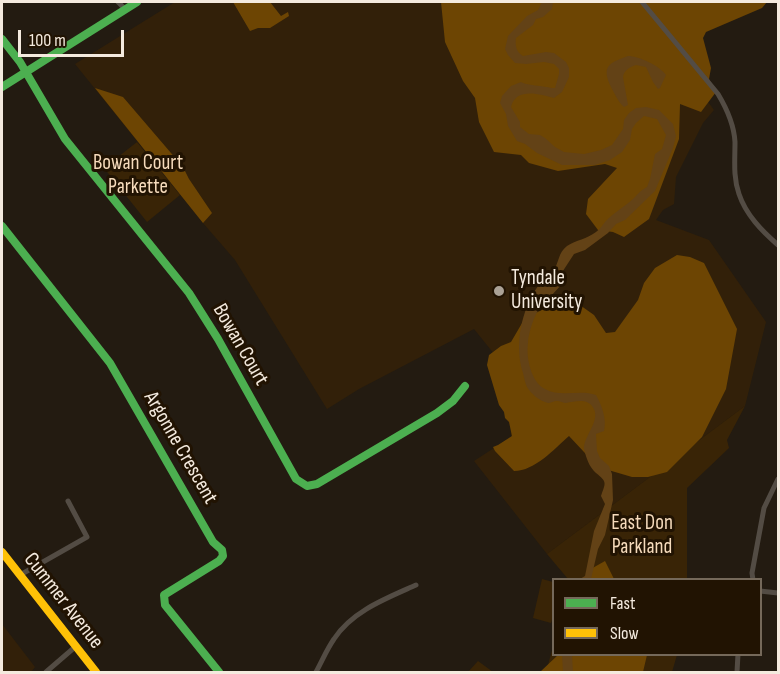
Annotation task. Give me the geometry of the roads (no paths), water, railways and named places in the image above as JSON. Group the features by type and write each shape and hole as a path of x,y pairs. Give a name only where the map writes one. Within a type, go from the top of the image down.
{"street":[{"path":"118,2 125,9"},
{"path":"2,87 137,2"},
{"path":"642,2 718,94 726,108 735,140 734,173 739,194 750,217 778,245"},
{"name":"Bowan Court","path":"2,39 20,62 65,140 189,293 218,339 296,479 307,486 317,484 437,413 453,401 465,386"},
{"name":"Argonne Crescent","path":"3,231 110,363 213,543 222,550 223,556 219,561 164,596 165,605 219,672"},
{"path":"753,578 764,508 778,479"},
{"path":"20,575 87,537 69,501"},
{"name":"Cummer Avenue","path":"2,552 96,672"},
{"path":"316,672 334,637 351,621 369,608 416,585"},
{"path":"762,591 778,592"},
{"path":"46,672 75,647"},
{"path":"737,672 738,656"}],"place":[{"name":"Tyndale University","path":"499,291"}],"park label":[{"name":"Bowan Court Parkette","path":"138,176"},
{"name":"East Don Parkland","path":"642,536"}]}
